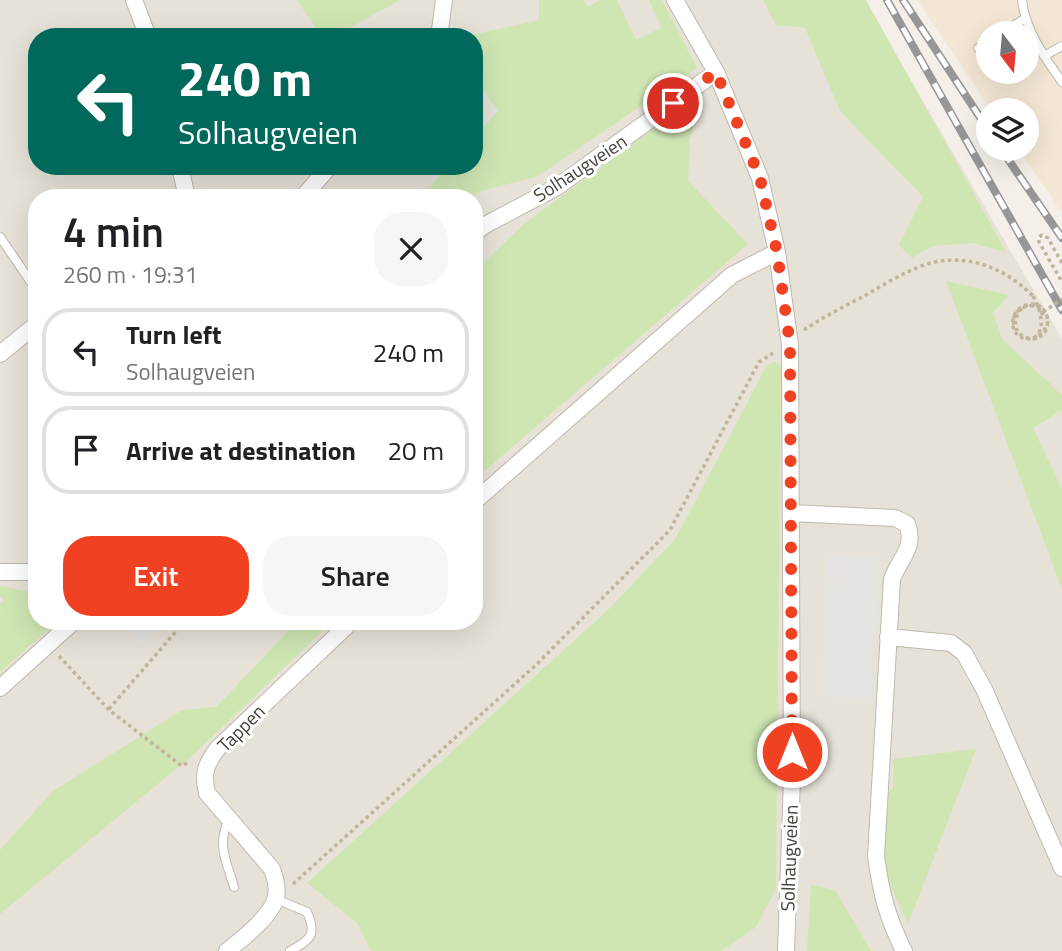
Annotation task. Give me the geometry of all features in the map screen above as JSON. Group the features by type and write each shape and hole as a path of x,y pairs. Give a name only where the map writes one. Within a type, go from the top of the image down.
{"street":[{"path":"134,0 145,28"},
{"path":"440,28 444,0"},
{"name":"Solhaugveien","path":"675,0 716,72 760,178 777,252 790,344 792,778 786,951"},
{"path":"682,0 691,28"},
{"name":"Solhaugveien","path":"483,227 557,187 716,72"},
{"path":"310,189 322,175"},
{"path":"483,494 732,275 777,252"},
{"path":"0,354 28,331"},
{"path":"791,513 895,518 907,524 911,534 909,550 897,566 892,579 876,856 881,893 893,929 904,951"},
{"path":"0,572 28,572"},
{"path":"0,688 64,630"},
{"name":"Tappen","path":"276,891 272,869 208,793 203,778 205,766 218,748 343,630"},
{"path":"888,637 951,643 964,653 984,689 1062,868"},
{"path":"227,951 258,924 276,891"}],"lane":[{"path":"1022,0 1026,19 1044,56 1062,82"},
{"path":"1044,56 1062,46"},
{"path":"0,237 28,278"},
{"path":"230,820 222,833 222,848 234,887"},
{"path":"276,891 307,912 312,921 313,930 309,939 290,951"}],"path":[{"path":"1062,264 1048,237 1042,235 1039,240 1062,281"},
{"path":"1062,264 1047,238 1041,236 1040,242 1062,281"},
{"path":"276,891 537,664 670,530 759,362 790,344 805,329 919,267 945,261 961,260 989,266 1017,280 1044,311 1048,318 1049,323 1046,331 1041,337 1032,340 1027,339 1020,334 1015,328 1014,324 1014,320 1015,316 1020,308 1028,304 1032,304 1040,306 1046,313 1048,323 1046,331 1032,339 1020,334 1014,324 1015,316 1020,309 1024,306 1032,305 1036,306 1040,307 1045,313 1048,323 1045,330 1032,339 1018,331 1015,324 1016,316 1021,309 1028,306 1036,306 1044,311"},
{"path":"1044,311 1062,299"},
{"path":"109,710 178,630"},
{"path":"63,661 109,710 182,766 189,761"}],"shaded area":[{"path":"0,0 864,0 1062,339 1062,951 0,951"},
{"path":"917,0 1062,0 1062,212 1026,161 1039,161 1039,98 983,98"},
{"path":"828,554 878,556 872,698 822,696"},
{"path":"127,630 159,630 142,646"}],"green space":[{"path":"297,0 399,1 349,28 316,28"},
{"path":"539,0 584,0 587,7 600,0 617,0 636,40 661,28 649,0 662,0 697,68 538,176 483,191 428,189 441,175 483,175 483,128 498,111 483,90 483,33 539,20"},
{"path":"763,0 866,0 1006,252 973,243 932,246 912,258 899,245 923,197 840,111 805,28 776,25"},
{"path":"704,92 690,139 688,181 748,244 483,472 483,263 525,223"},
{"path":"946,281 1009,295 993,313 1002,339 1062,395 1062,410 1033,428 1062,489 1062,589"},
{"path":"775,362 781,365 776,889 756,927 721,951 371,951 357,923 307,883 610,608 676,538 767,365"},
{"path":"0,586 28,590 28,630 48,630 0,672 0,603 4,600 0,596"},
{"path":"289,630 324,630 193,755 0,914 0,850 53,791 182,710 216,707"},
{"path":"976,749 908,924 882,866 879,808 893,787 893,759"},
{"path":"811,885 835,890 871,951 807,951"}],"railway":[{"path":"887,0 1062,310"},
{"path":"903,0 976,111"},
{"path":"1009,161 1062,238"}],"route":[{"path":"673,103 716,72 760,178 777,252 790,344 792,752"}]}
